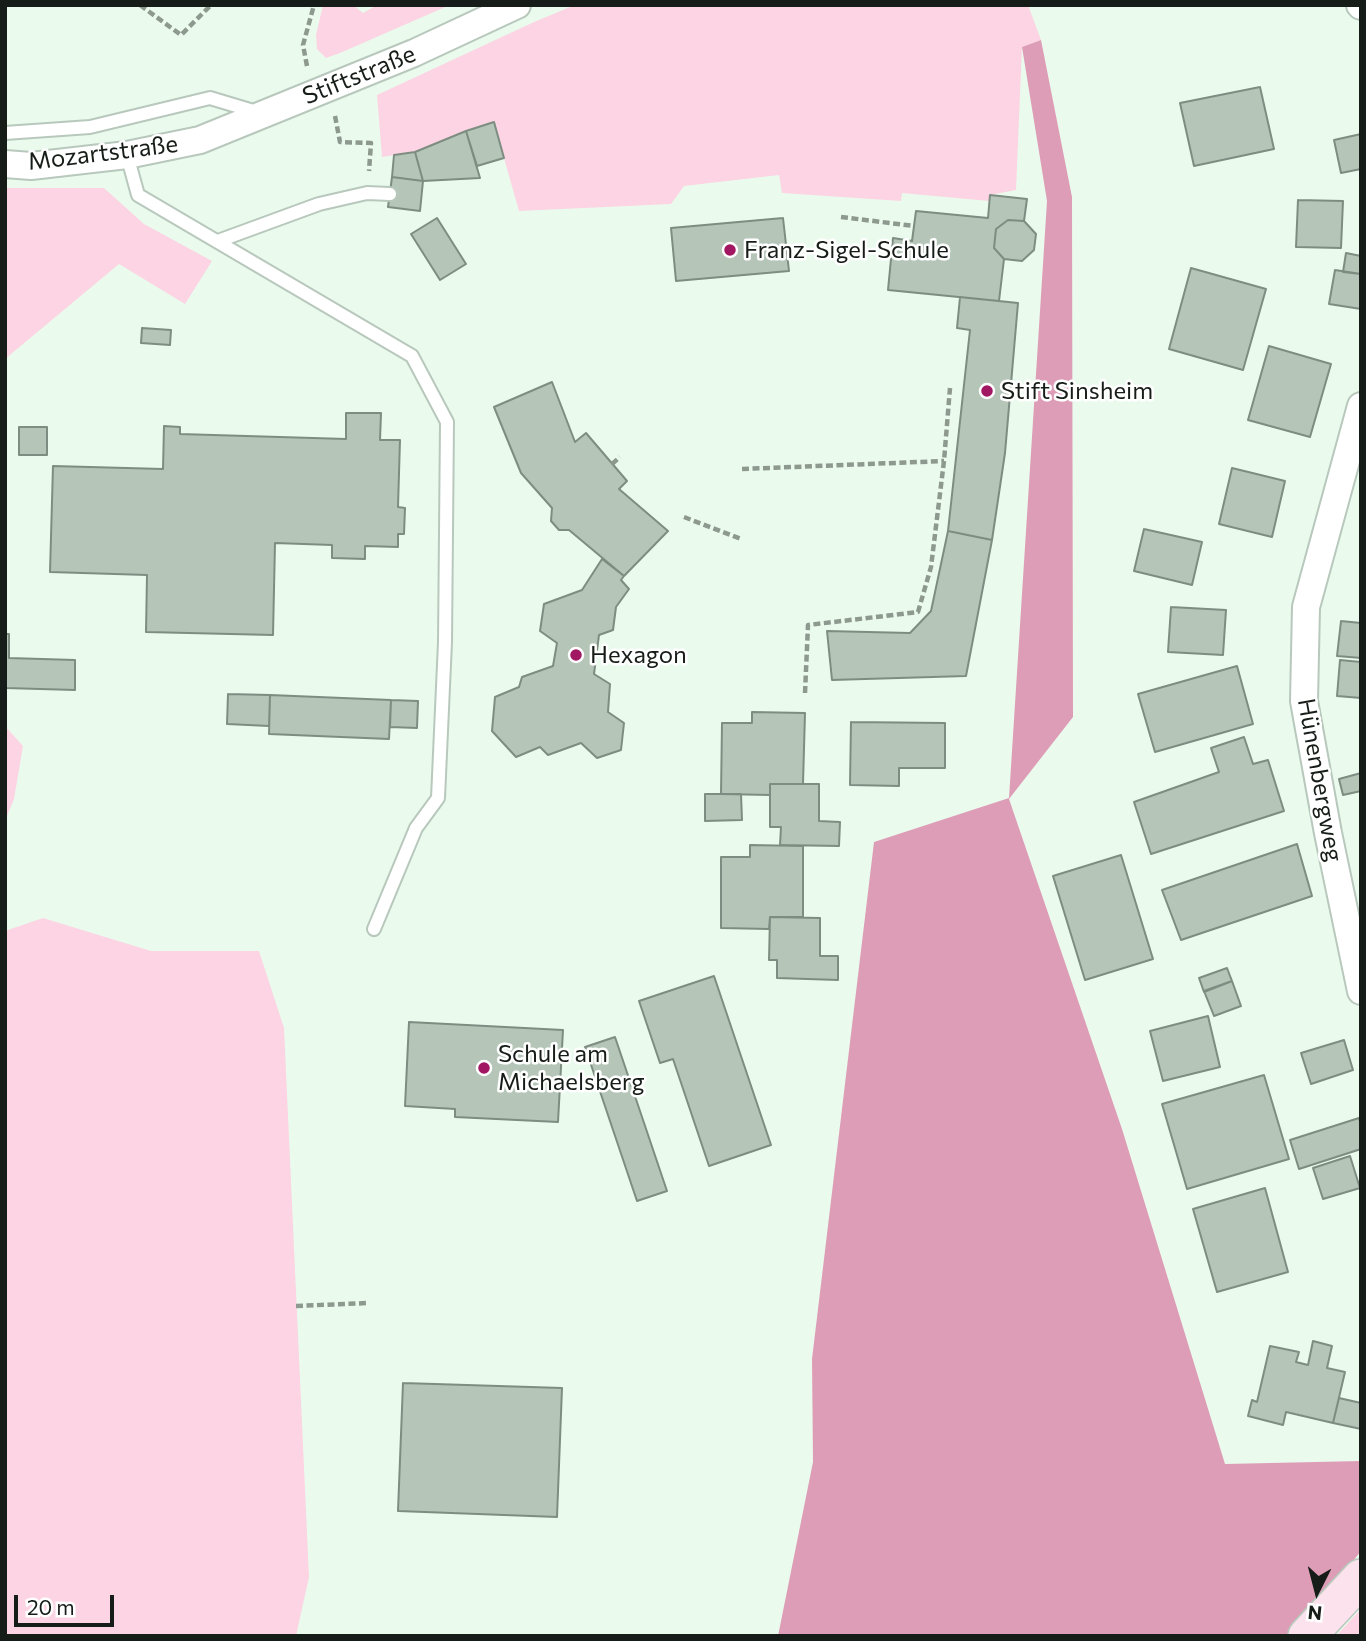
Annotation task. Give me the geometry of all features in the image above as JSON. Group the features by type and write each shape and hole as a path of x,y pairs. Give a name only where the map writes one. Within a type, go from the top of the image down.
{"main road":[{"path":"1307,1636 1361,1578"}],"street":[{"name":"Stiftstraße","path":"200,140 414,53 517,5"},
{"name":"Mozartstraße","path":"5,164 31,166 127,155 200,140"},
{"name":"Hünenbergweg","path":"1361,406 1306,607 1304,701 1361,991"}],"lane":[{"path":"5,133 90,127 210,98 264,114"},
{"path":"127,155 138,195 412,356 447,422 445,642 439,798 416,828 374,929"},
{"path":"218,241 319,204 367,193 390,194"}],"path":[{"path":"141,5 181,35 211,5"},
{"path":"313,94 303,45 314,5"},
{"path":"344,142 371,143 369,173"},
{"path":"841,217 914,226"},
{"path":"805,693 808,625 918,612 931,567 950,388"},
{"path":"612,464 620,457"},
{"path":"742,469 944,461"},
{"path":"684,517 741,539"},
{"path":"296,1306 368,1303"}],"shaded area":[{"path":"323,5 353,5 363,13 377,5 450,5 326,58 317,49 316,35"},
{"path":"575,5 1028,5 1041,40 1022,47 1016,190 990,195 989,201 902,193 901,201 782,193 779,175 684,186 671,204 519,211 494,123 466,131 415,152 382,157 377,95"},
{"path":"1041,40 1072,197 1073,717 1009,799 1122,1129 1225,1464 1361,1461 1361,1551 1314,1610 1285,1636 778,1636 813,1462 812,1359 874,842 1009,798 1047,201 1022,47"},
{"path":"5,188 104,188 144,224 212,261 185,304 119,264 5,359"},
{"path":"5,726 23,746 14,799 5,821"},
{"path":"43,918 151,951 259,951 284,1028 309,1577 296,1636 5,1636 5,931"},
{"path":"1361,1609 1361,1636 1336,1636"}],"building":[{"path":"1260,87 1274,149 1194,166 1180,103"},
{"path":"494,122 504,158 477,166 466,131"},
{"path":"466,131 480,178 423,181 415,152"},
{"path":"1361,134 1361,169 1341,173 1334,140"},
{"path":"415,152 423,181 392,177 394,155"},
{"path":"392,177 423,181 420,211 388,207"},
{"path":"990,195 1027,199 1024,221 1008,220 996,229 994,248 1004,259 999,301 888,290 893,238 912,241 916,211 988,218"},
{"path":"1298,200 1343,201 1341,248 1296,247"},
{"path":"437,218 466,264 440,280 411,234"},
{"name":"Franz-Sigel-Schule","path":"783,218 789,271 676,281 671,228"},
{"path":"1008,220 1024,221 1036,234 1034,250 1022,261 1004,259 994,248 996,229"},
{"path":"1346,253 1361,256 1361,274 1343,272"},
{"path":"1191,268 1266,289 1243,370 1169,349"},
{"path":"1335,270 1361,274 1361,309 1329,304"},
{"name":"Stift Sinsheim","path":"960,297 1018,303 1005,453 992,540 948,531 970,330 957,328"},
{"path":"142,328 171,330 170,345 141,343"},
{"path":"1269,346 1331,364 1310,437 1248,420"},
{"path":"552,382 575,442 586,433 627,481 619,489 668,531 624,576 569,530 559,530 551,521 552,508 521,473 494,407"},
{"path":"346,413 381,413 380,440 400,440 398,507 405,508 404,534 398,534 398,547 365,546 365,559 332,558 332,545 275,543 273,635 146,632 147,575 50,572 53,466 163,469 164,426 180,427 180,434 346,439"},
{"path":"19,427 47,427 47,455 19,455"},
{"path":"1232,468 1285,481 1272,537 1219,524"},
{"path":"1144,529 1202,542 1192,585 1134,571"},
{"path":"948,531 992,540 966,676 832,680 827,631 910,633 931,611"},
{"name":"Hexagon","path":"602,559 624,576 621,580 629,589 616,607 613,630 599,635 594,674 610,684 608,712 624,723 621,750 597,758 581,743 548,755 540,747 516,757 492,731 495,697 519,687 522,677 553,666 557,643 540,631 544,604 582,590"},
{"path":"1171,607 1226,610 1223,655 1168,652"},
{"path":"1341,621 1361,623 1361,658 1337,656"},
{"path":"5,634 9,634 9,658 75,660 75,690 5,688"},
{"path":"1340,660 1361,662 1361,698 1337,696"},
{"path":"1237,666 1253,724 1155,752 1138,694"},
{"path":"228,694 270,695 269,726 227,724"},
{"path":"270,695 391,700 389,739 269,734"},
{"path":"391,700 418,701 417,728 390,727"},
{"path":"752,712 805,713 803,784 770,784 770,795 721,794 722,723 752,723"},
{"path":"851,722 945,723 945,768 899,768 899,786 850,785"},
{"path":"1244,737 1253,764 1268,760 1284,811 1151,854 1134,802 1219,772 1211,748"},
{"path":"1361,773 1361,791 1343,795 1339,779"},
{"path":"770,784 819,784 819,821 840,822 839,846 780,845 781,827 770,827"},
{"path":"705,794 741,794 742,820 705,821"},
{"path":"1297,844 1312,896 1181,940 1162,890"},
{"path":"750,845 803,846 803,917 770,917 769,929 721,928 721,857 750,857"},
{"path":"1121,855 1153,959 1085,980 1053,876"},
{"path":"770,917 820,918 820,956 838,956 838,980 777,978 777,960 769,960"},
{"path":"1227,968 1232,981 1204,992 1199,978"},
{"path":"714,976 771,1145 709,1166 673,1059 660,1063 639,1001"},
{"path":"1232,981 1241,1006 1214,1016 1204,991"},
{"path":"1208,1016 1220,1067 1163,1081 1150,1031"},
{"name":"Schule am Michaelsberg","path":"409,1022 563,1030 558,1122 455,1117 455,1109 405,1106"},
{"path":"615,1037 667,1191 637,1201 585,1047"},
{"path":"1344,1040 1353,1070 1311,1084 1301,1053"},
{"path":"1264,1075 1289,1159 1187,1189 1162,1104"},
{"path":"1359,1118 1361,1149 1299,1169 1290,1140"},
{"path":"1350,1156 1360,1188 1323,1199 1313,1168"},
{"path":"1265,1188 1288,1272 1217,1292 1193,1209"},
{"path":"1313,1341 1332,1346 1327,1368 1345,1372 1333,1423 1286,1412 1283,1425 1248,1416 1252,1400 1257,1402 1270,1346 1299,1352 1296,1362 1308,1365"},
{"path":"403,1383 562,1388 557,1517 398,1511"},
{"path":"1339,1398 1361,1403 1361,1429 1333,1423"}],"place":[{"name":"Franz-Sigel-Schule","path":"730,250"},
{"name":"Stift Sinsheim","path":"987,391"},
{"name":"Hexagon","path":"576,655"},
{"name":"Schule am Michaelsberg","path":"484,1068"}]}
